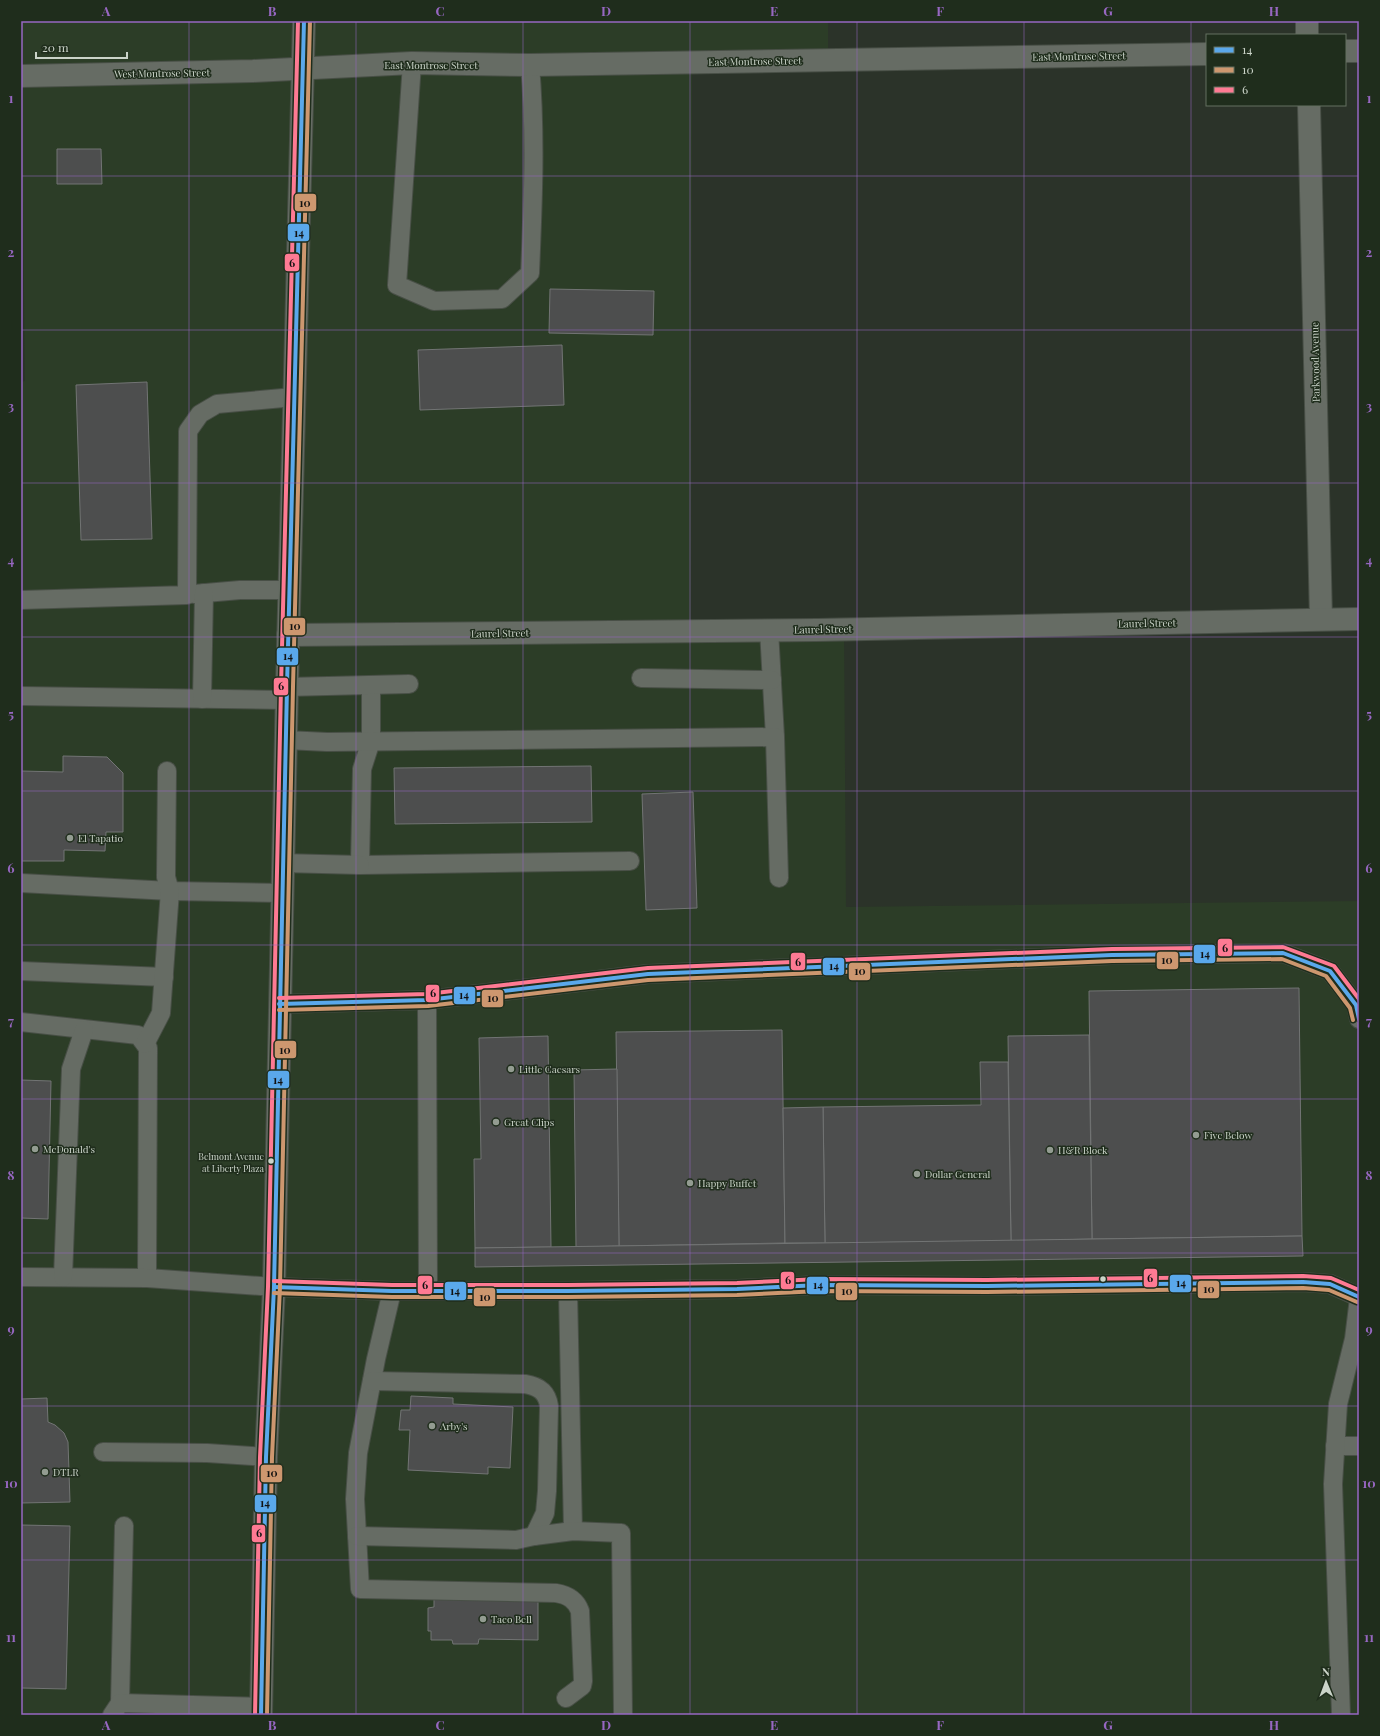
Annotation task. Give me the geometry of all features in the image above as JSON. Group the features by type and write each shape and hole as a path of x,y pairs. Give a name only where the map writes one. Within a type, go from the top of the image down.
{"main road":[{"path":"261,1711 266,1457 274,1287 286,693 304,21"}],"street":[{"path":"1307,21 1307,34"},
{"path":"1346,51 1359,51"},
{"name":"East Montrose Street","path":"303,68 412,63 530,64 1206,54"},
{"name":"West Montrose Street","path":"21,76 303,68"},
{"name":"Parkwood Avenue","path":"1309,106 1321,619"},
{"name":"Laurel Street","path":"288,635 769,630 1359,619"}],"lane":[{"path":"412,63 397,284 434,302 502,299 530,273 534,173 534,105 530,64"},
{"path":"202,699 188,431 200,414 217,404 294,397"},
{"path":"21,600 289,590"},
{"path":"769,630 775,737 779,878"},
{"path":"640,678 772,680"},
{"path":"21,696 202,699 371,685 409,684"},
{"path":"360,865 362,769 371,741 371,685"},
{"path":"286,740 327,742 775,737"},
{"path":"145,1044 161,1012 164,977 170,891 166,877 167,771"},
{"path":"282,863 360,865 630,861"},
{"path":"21,883 170,891 282,893"},
{"path":"279,1004 427,1000 648,974 1112,955 1283,953 1330,971 1356,1005 1359,1019"},
{"path":"21,971 164,977"},
{"path":"427,1000 428,1290"},
{"path":"21,1022 138,1035 148,1048 148,1278"},
{"path":"63,1277 70,1069 84,1030"},
{"path":"21,1278 148,1278 274,1287 392,1290 568,1291 729,1289 820,1285 987,1286 1304,1282 1330,1284 1359,1298 1354,1339 1338,1404 1333,1484 1341,1715"},
{"path":"392,1290 358,1453 355,1499 360,1589 556,1593 570,1597 578,1604 581,1616 583,1681 582,1686 566,1698"},
{"path":"568,1291 573,1531"},
{"path":"372,1381 525,1384 534,1386 542,1391 547,1398 549,1406 547,1491 545,1513 534,1536"},
{"path":"1335,1446 1359,1446"},
{"path":"103,1452 207,1453 266,1457"},
{"path":"124,1526 116,1709 261,1711"},
{"path":"357,1536 516,1540 573,1531 621,1533 623,1715"}],"shaded area":[{"path":"21,21 828,21 828,60 692,62 691,631 844,629 846,907 1359,901 1359,1715 21,1715 21,382 25,381"}],"building":[{"path":"57,149 101,149 102,184 57,184"},
{"path":"550,289 654,291 653,335 549,333"},
{"path":"562,345 564,405 420,410 418,350"},
{"path":"147,382 152,539 81,540 76,385"},
{"path":"63,756 107,757 123,773 123,832 106,832 105,851 64,850 64,861 21,861 21,771 63,772"},
{"path":"591,766 592,822 395,824 394,768"},
{"path":"693,792 697,908 646,910 642,794"},
{"name":"Five Below","path":"1299,988 1302,1236 1092,1239 1089,991"},
{"path":"782,1030 785,1243 619,1246 616,1032"},
{"name":"H&R Block","path":"1089,1035 1092,1239 1011,1241 1008,1036"},
{"path":"548,1036 551,1247 475,1248 474,1159 481,1159 479,1038"},
{"name":"Dollar General","path":"980,1062 1008,1062 1011,1241 825,1243 823,1107 981,1105"},
{"path":"617,1069 619,1246 576,1247 574,1070"},
{"name":"McDonald's","path":"21,1080 51,1081 48,1219 21,1218"},
{"path":"823,1107 825,1243 785,1243 783,1108"},
{"path":"1302,1236 1303,1256 475,1267 475,1248"},
{"path":"411,1396 453,1398 453,1404 513,1407 510,1468 488,1467 488,1474 408,1470 410,1430 399,1430 401,1410 410,1410"},
{"name":"DTLR","path":"47,1398 48,1422 55,1425 64,1433 68,1442 70,1502 21,1503 21,1399"},
{"path":"21,1525 70,1526 66,1689 21,1688"},
{"name":"Taco Bell","path":"434,1599 538,1601 538,1640 479,1639 478,1644 453,1644 452,1640 431,1640 431,1631 428,1631 428,1608 434,1607"}],"transit line":[{"name":"6","path":"255,1715 260,1457 268,1287 281,687 298,21"},
{"name":"14","path":"261,1715 266,1457 274,1287 287,687 304,21"},
{"name":"10","path":"267,1715 272,1457 280,1287 293,687 310,21"},
{"name":"6","path":"279,998 427,994 648,968 1112,949 1283,947 1334,966 1359,999"},
{"name":"14","path":"279,1004 427,1000 648,974 1112,955 1283,953 1330,971 1356,1005 1359,1019"},
{"name":"10","path":"279,1010 428,1006 648,980 1112,961 1282,959 1326,976 1350,1008 1353,1020"},
{"name":"6","path":"274,1281 392,1285 568,1285 737,1283 820,1279 987,1280 1303,1276 1331,1278 1359,1290"},
{"name":"14","path":"274,1287 392,1291 568,1291 737,1289 820,1285 987,1286 1303,1282 1330,1284 1359,1297"},
{"name":"10","path":"274,1293 392,1297 568,1297 737,1295 820,1291 987,1292 1303,1288 1329,1290 1357,1302"}],"place":[{"name":"El Tapatio","path":"70,838"},
{"name":"Little Caesars","path":"511,1069"},
{"name":"Great Clips","path":"496,1122"},
{"name":"Five Below","path":"1196,1135"},
{"name":"McDonald's","path":"35,1149"},
{"name":"H&R Block","path":"1050,1150"},
{"name":"Belmont Avenue at Liberty Plaza","path":"271,1161"},
{"name":"Dollar General","path":"917,1174"},
{"name":"Happy Buffet","path":"690,1183"},
{"name":"Arby's","path":"432,1426"},
{"name":"DTLR","path":"45,1472"},
{"name":"Taco Bell","path":"483,1619"}]}
